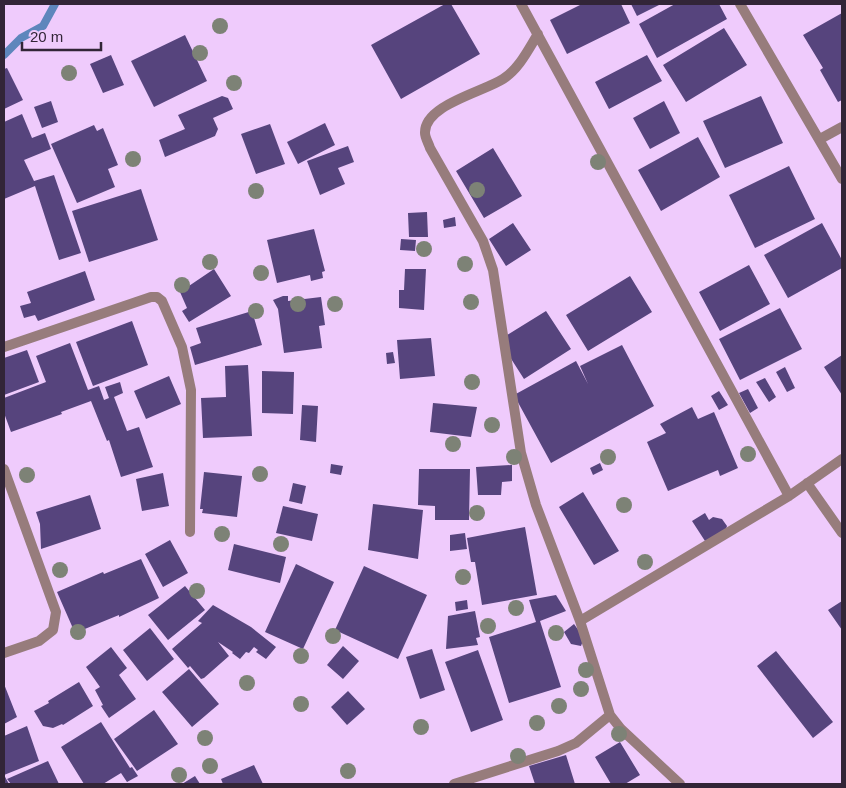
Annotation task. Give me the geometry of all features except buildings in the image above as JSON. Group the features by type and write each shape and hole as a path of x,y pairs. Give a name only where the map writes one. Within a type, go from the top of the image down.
{"street":[{"path":"521,4 789,496"},
{"path":"740,4 842,179"},
{"path":"538,34 517,68 503,79 442,107 430,118 425,133 430,148 483,241 493,270 521,453 536,505 580,621 610,715 621,729 680,784"},
{"path":"820,140 842,127"},
{"path":"4,347 151,297 157,297 162,301 182,347 191,390 190,532"},
{"path":"580,621 789,496 842,459"},
{"path":"4,469 56,612 53,630 39,641 4,653"},
{"path":"807,483 842,533"},
{"path":"454,784 558,752 576,743 610,715"}],"waterway":[{"path":"4,55 21,38 43,26 55,4"}]}
